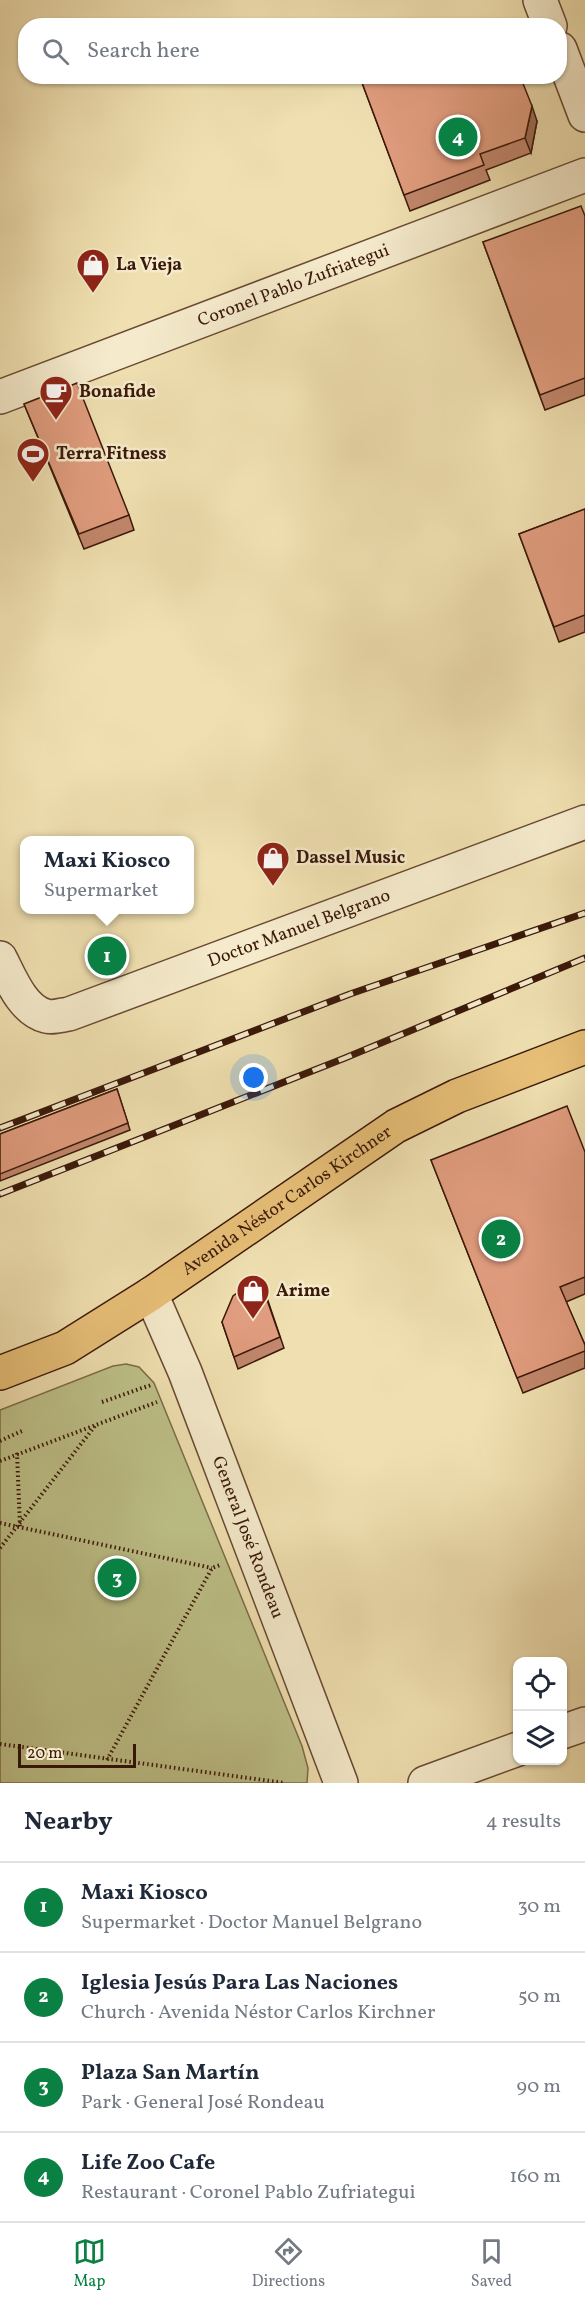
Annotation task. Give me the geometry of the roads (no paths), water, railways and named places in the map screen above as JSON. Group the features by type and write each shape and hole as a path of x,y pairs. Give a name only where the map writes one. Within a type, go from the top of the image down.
{"main road":[{"name":"Avenida Néstor Carlos Kirchner","path":"0,1373 65,1347 151,1294 396,1126 457,1096 585,1047"}],"street":[{"path":"540,0 547,18"},
{"path":"567,67 585,115"},
{"name":"Coronel Pablo Zufriategui","path":"0,397 585,175"},
{"name":"Doctor Manuel Belgrano","path":"0,958 18,993 34,1010 47,1017 69,1014 585,822"},
{"name":"General José Rondeau","path":"151,1294 188,1381 341,1783"},
{"path":"567,1730 585,1724"},
{"path":"425,1783 513,1751"}],"railway":[{"path":"0,1128 350,994 585,913"},
{"path":"0,1194 345,1058 585,958"}],"place":[{"name":"Life Zoo Cafe","path":"458,137"},
{"name":"La Vieja","path":"93,294"},
{"name":"Bonafide","path":"56,421"},
{"name":"Terra Fitness","path":"33,483"},
{"name":"Dassel Music","path":"273,887"},
{"name":"Maxi Kiosco","path":"107,956"},
{"name":"Iglesia Jesús Para Las Naciones","path":"501,1239"},
{"name":"Arime","path":"253,1320"},
{"name":"Plaza San Martín","path":"117,1578"}]}
